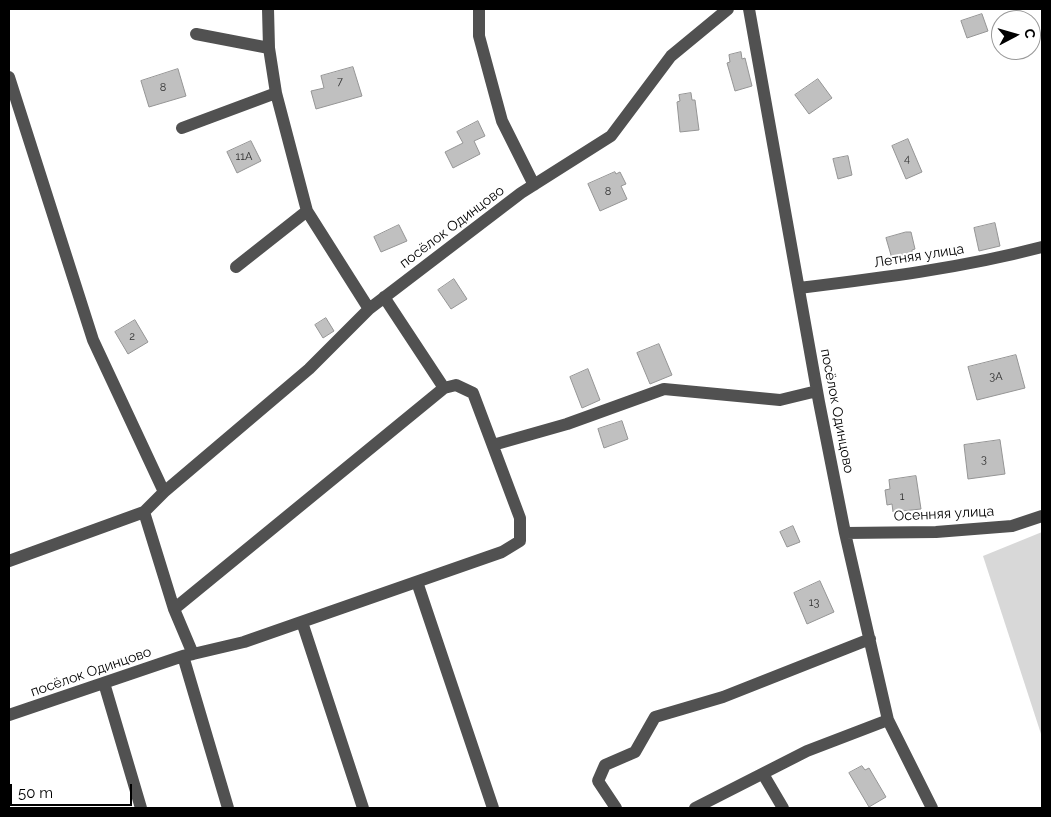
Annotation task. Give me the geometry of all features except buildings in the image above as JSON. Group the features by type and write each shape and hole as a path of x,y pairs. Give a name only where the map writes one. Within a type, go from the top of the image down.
{"lane":[{"path":"268,9 269,48 276,93 307,211 369,309"},
{"path":"479,9 480,36 502,121 534,184"},
{"name":"посёлок Одинцово","path":"9,561 144,512 164,492 309,369 369,309 534,184 610,136 671,56 728,9"},
{"name":"посёлок Одинцово","path":"749,9 817,391 845,533 888,720 932,808"},
{"path":"196,34 269,48"},
{"path":"9,77 93,340 164,492"},
{"path":"182,128 276,93"},
{"path":"236,267 307,211"},
{"name":"Летняя улица","path":"799,288 880,278 991,260 1042,247"},
{"path":"384,297 444,388"},
{"path":"174,609 444,388 456,385 473,393 493,446 568,424 664,389 780,400 817,391"},
{"name":"посёлок Одинцово","path":"9,715 188,655 244,642 502,552 520,541 520,518 493,446"},
{"path":"144,512 188,655 228,808"},
{"name":"Осенняя улица","path":"845,533 936,532 1012,526 1042,516"},
{"path":"417,582 493,808"},
{"path":"302,622 363,808"},
{"path":"616,808 598,781 605,765 634,752 655,717 723,697 870,640"},
{"path":"104,683 141,808"},
{"path":"695,808 807,751 888,720"},
{"path":"763,774 782,808"}],"shaded area":[{"path":"1042,532 1042,737 983,556"}]}
